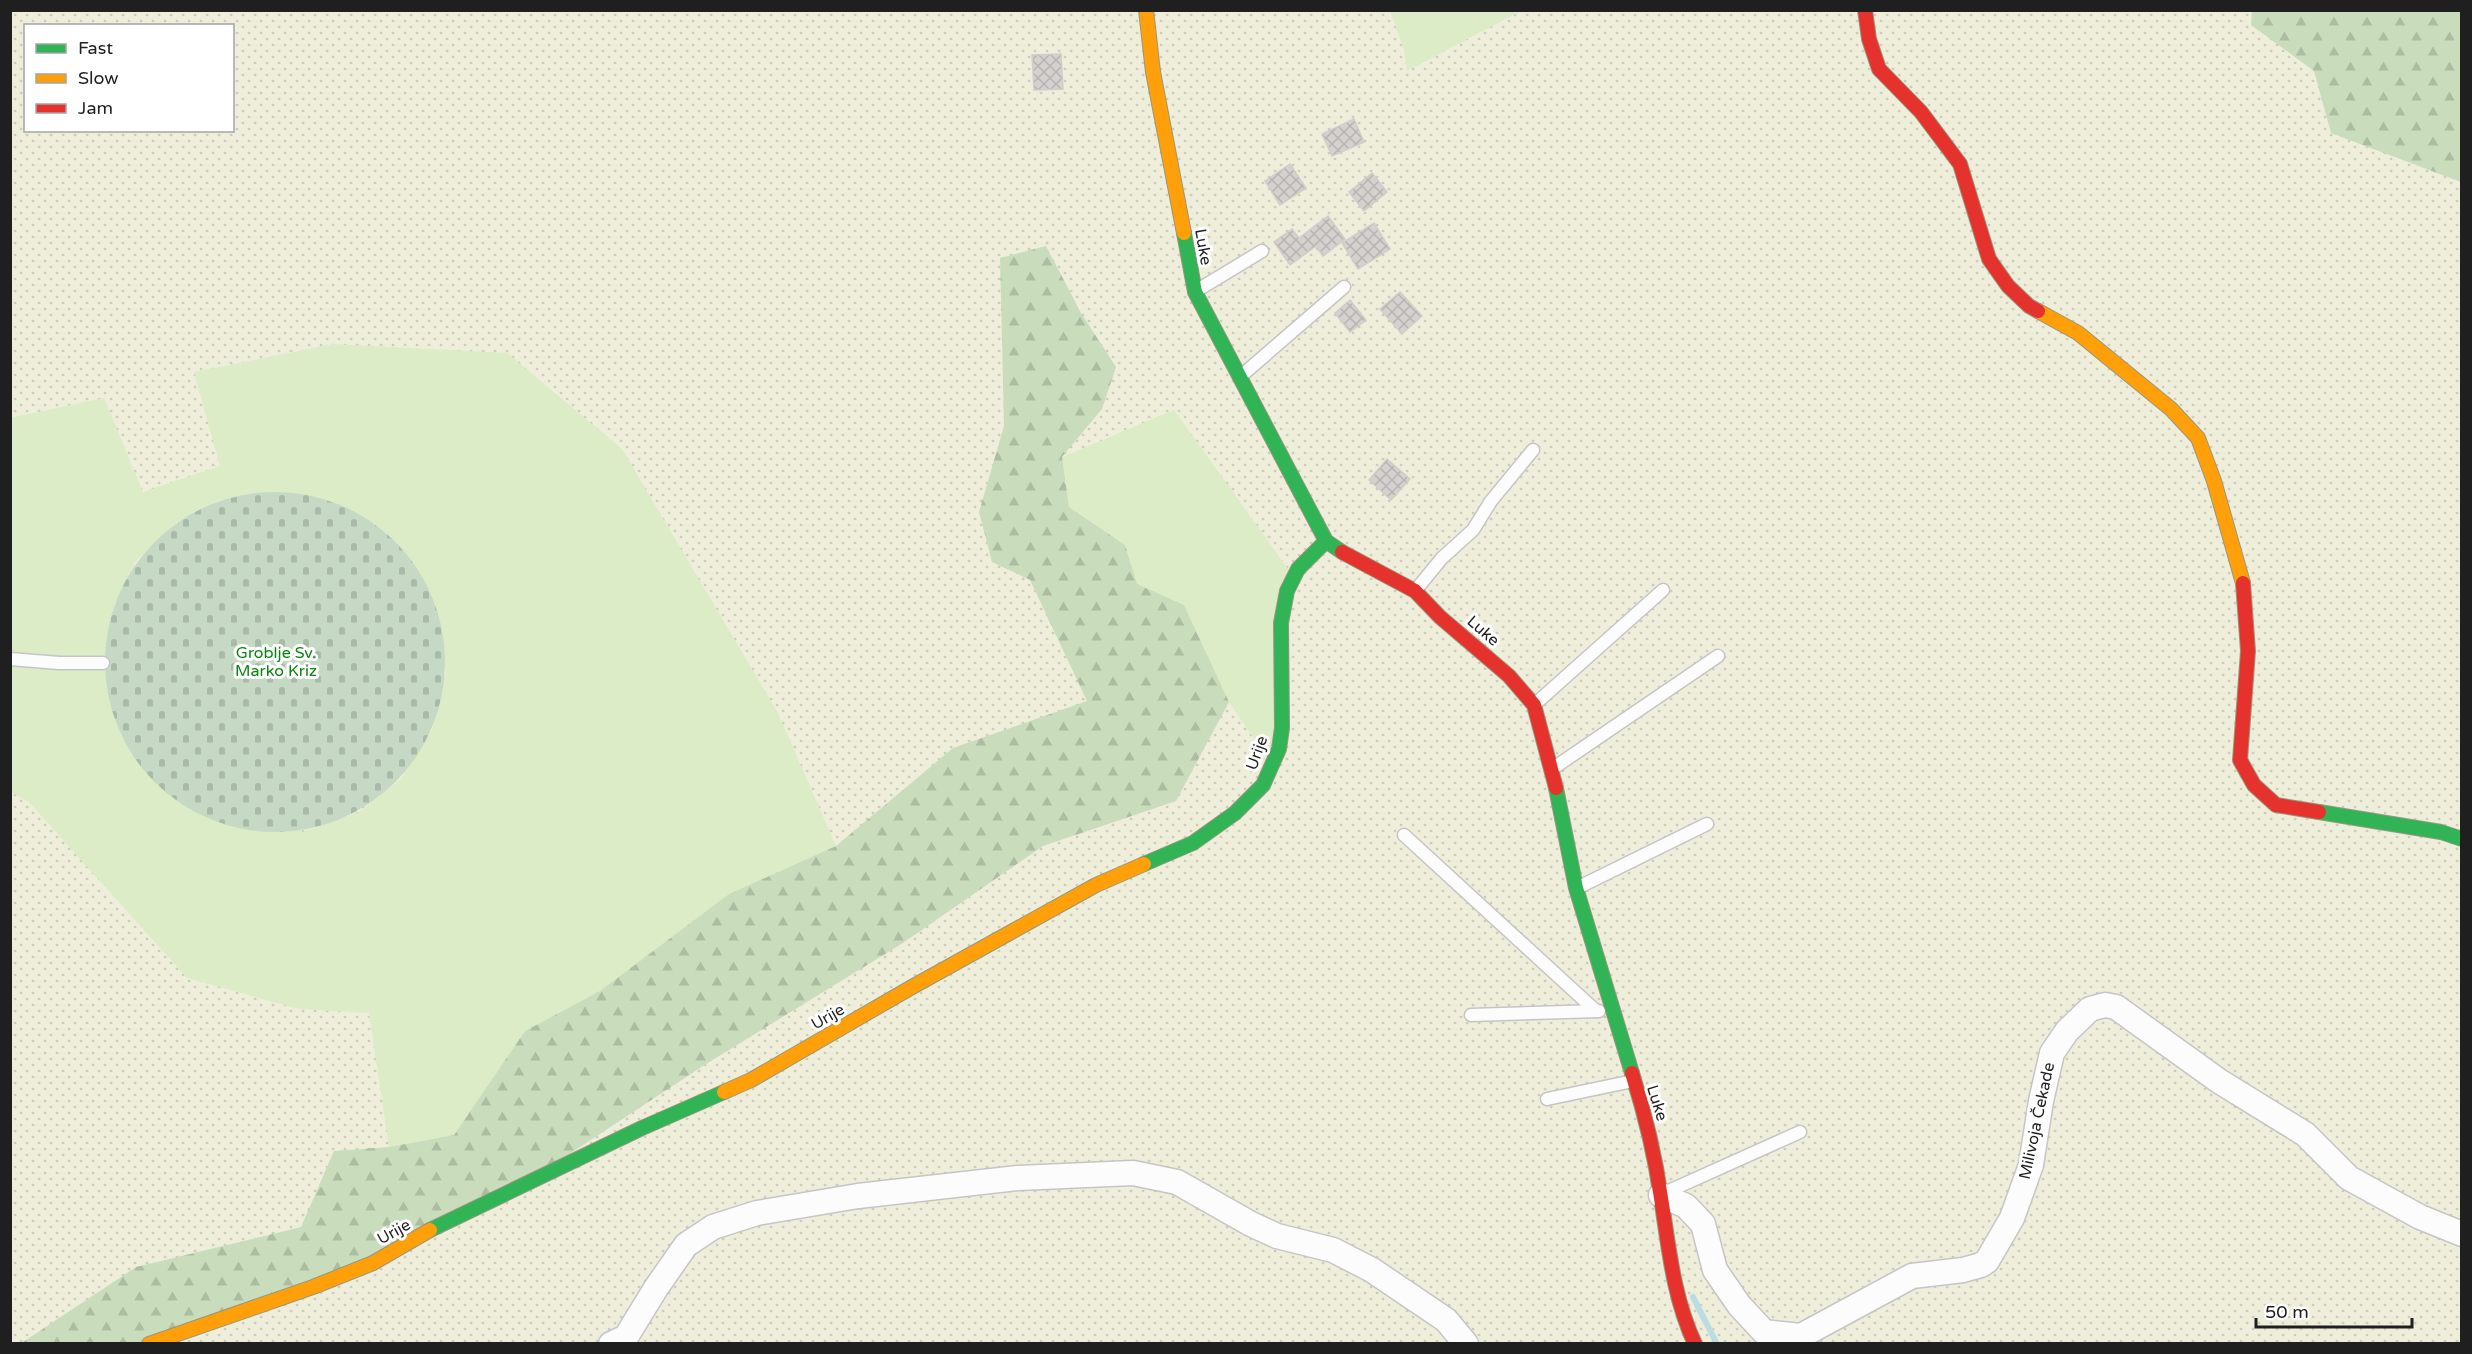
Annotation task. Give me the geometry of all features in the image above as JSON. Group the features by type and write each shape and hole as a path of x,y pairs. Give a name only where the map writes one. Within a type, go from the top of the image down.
{"street":[{"name":"Luke","path":"1146,10 1153,72 1195,292 1326,541 1358,562 1415,591 1440,617 1509,676 1534,705 1552,769 1576,888 1633,1082 1645,1115 1661,1195 1674,1286 1685,1323 1695,1344"},
{"path":"1865,10 1869,39 1879,69 1921,112 1960,164 1989,259 2008,286 2029,306 2078,333 2171,409 2198,438 2214,481 2244,586 2248,651 2240,760 2254,785 2276,805 2441,832 2462,839"},
{"name":"Urije","path":"149,1344 313,1287 373,1263 449,1220 642,1128 751,1080 1096,885 1193,843 1235,813 1263,785 1275,758 1282,728 1281,622 1287,591 1298,569 1326,541"},
{"name":"Milivoja Čekade","path":"1661,1195 1686,1206 1703,1224 1715,1270 1739,1305 1764,1332 1801,1336 1912,1276 1963,1270 1981,1265 1987,1261 2012,1218 2031,1165 2040,1101 2052,1053 2067,1031 2090,1009 2105,1005 2115,1007 2219,1081 2305,1134 2349,1178 2420,1217 2462,1234"},
{"path":"610,1344 626,1337 686,1245 713,1227 758,1213 858,1196 1018,1178 1133,1173 1177,1182 1277,1236 1333,1250 1353,1260 1372,1270 1446,1320 1466,1344"}],"lane":[{"path":"1195,292 1262,251"},
{"path":"1239,378 1344,287"},
{"path":"1415,591 1442,558 1473,530 1491,501 1533,450"},
{"path":"1534,705 1663,590"},
{"path":"1552,769 1718,656"},
{"path":"10,659 59,663 103,663"},
{"path":"1576,888 1707,824"},
{"path":"1404,835 1596,1011"},
{"path":"1471,1015 1613,1010"},
{"path":"1547,1099 1633,1082"},
{"path":"1661,1195 1800,1132"}],"green space":[{"path":"10,11 2461,11 2461,1343 11,1343"},
{"path":"1390,11 1521,11 1407,71 1404,49"},
{"path":"2252,11 2461,11 2461,182 2331,133 2314,71 2251,25"},
{"path":"1046,246 1081,313 1116,367 1102,409 1062,457 1069,507 1125,545 1137,584 1184,605 1229,702 1176,801 1043,846 903,943 706,1064 477,1215 148,1343 20,1344 136,1267 301,1227 334,1151 389,1147 454,1135 525,1031 600,991 729,894 836,846 953,748 1087,701 1030,580 992,562 979,512 1004,426 1000,258"},
{"path":"333,344 507,353 622,449 778,713 836,846 729,894 600,991 525,1031 454,1135 389,1147 369,1013 299,1009 187,978 29,802 11,792 10,418 104,398 143,492 220,466 194,372","holes":["156,541 446,671 432,730 400,780 359,812 302,832 133,564"]},
{"path":"1174,410 1291,573 1272,765 1229,702 1184,605 1137,584 1125,545 1069,507 1062,457"},
{"name":"Groblje Sv. Marko Kriz","path":"275,492 324,499 355,512 383,530 407,554 425,582 438,613 445,662 438,711 425,742 407,770 383,794 355,812 324,825 275,832 226,825 195,812 167,794 143,770 125,742 112,711 105,662 112,613 125,582 143,554 167,530 195,512 226,499"}],"building":[{"path":"1061,54 1063,89 1034,90 1032,55"},
{"path":"1354,119 1364,142 1332,156 1322,134"},
{"path":"1290,164 1306,188 1280,205 1265,181"},
{"path":"1372,173 1387,192 1364,211 1349,192"},
{"path":"1328,216 1345,239 1323,256 1316,246 1290,265 1274,242 1292,229 1299,238"},
{"path":"1374,223 1390,249 1358,269 1342,243"},
{"path":"1400,292 1422,316 1402,334 1380,309"},
{"path":"1350,300 1366,320 1350,332 1335,313"},
{"path":"1387,459 1410,479 1391,500 1369,480"}],"waterway":[{"path":"1693,1297 1717,1344"}],"traffic: fast":[{"path":"1184,233 1195,292 1326,541 1342,552"},
{"path":"1144,864 1193,843 1235,813 1263,785 1279,749 1282,728 1281,623 1287,591 1298,569 1326,541"},
{"path":"1556,788 1576,888 1632,1073"},
{"path":"2319,812 2441,832 2462,839"},
{"path":"430,1230 642,1128 724,1092"}],"traffic: slow":[{"path":"1146,10 1153,72 1184,233"},
{"path":"2038,311 2078,333 2171,409 2198,438 2214,481 2243,583"},
{"path":"724,1092 751,1080 1096,885 1144,864"},
{"path":"149,1344 313,1287 373,1263 430,1230"}],"traffic: jam":[{"path":"1865,10 1869,39 1879,69 1921,112 1960,164 1989,259 2008,286 2029,306 2038,311"},
{"path":"1342,552 1415,591 1440,617 1509,676 1534,705 1556,788"},
{"path":"2243,583 2248,651 2240,760 2254,785 2276,805 2319,812"},
{"path":"1632,1073 1653,1150 1669,1254 1677,1290 1695,1344"}]}
